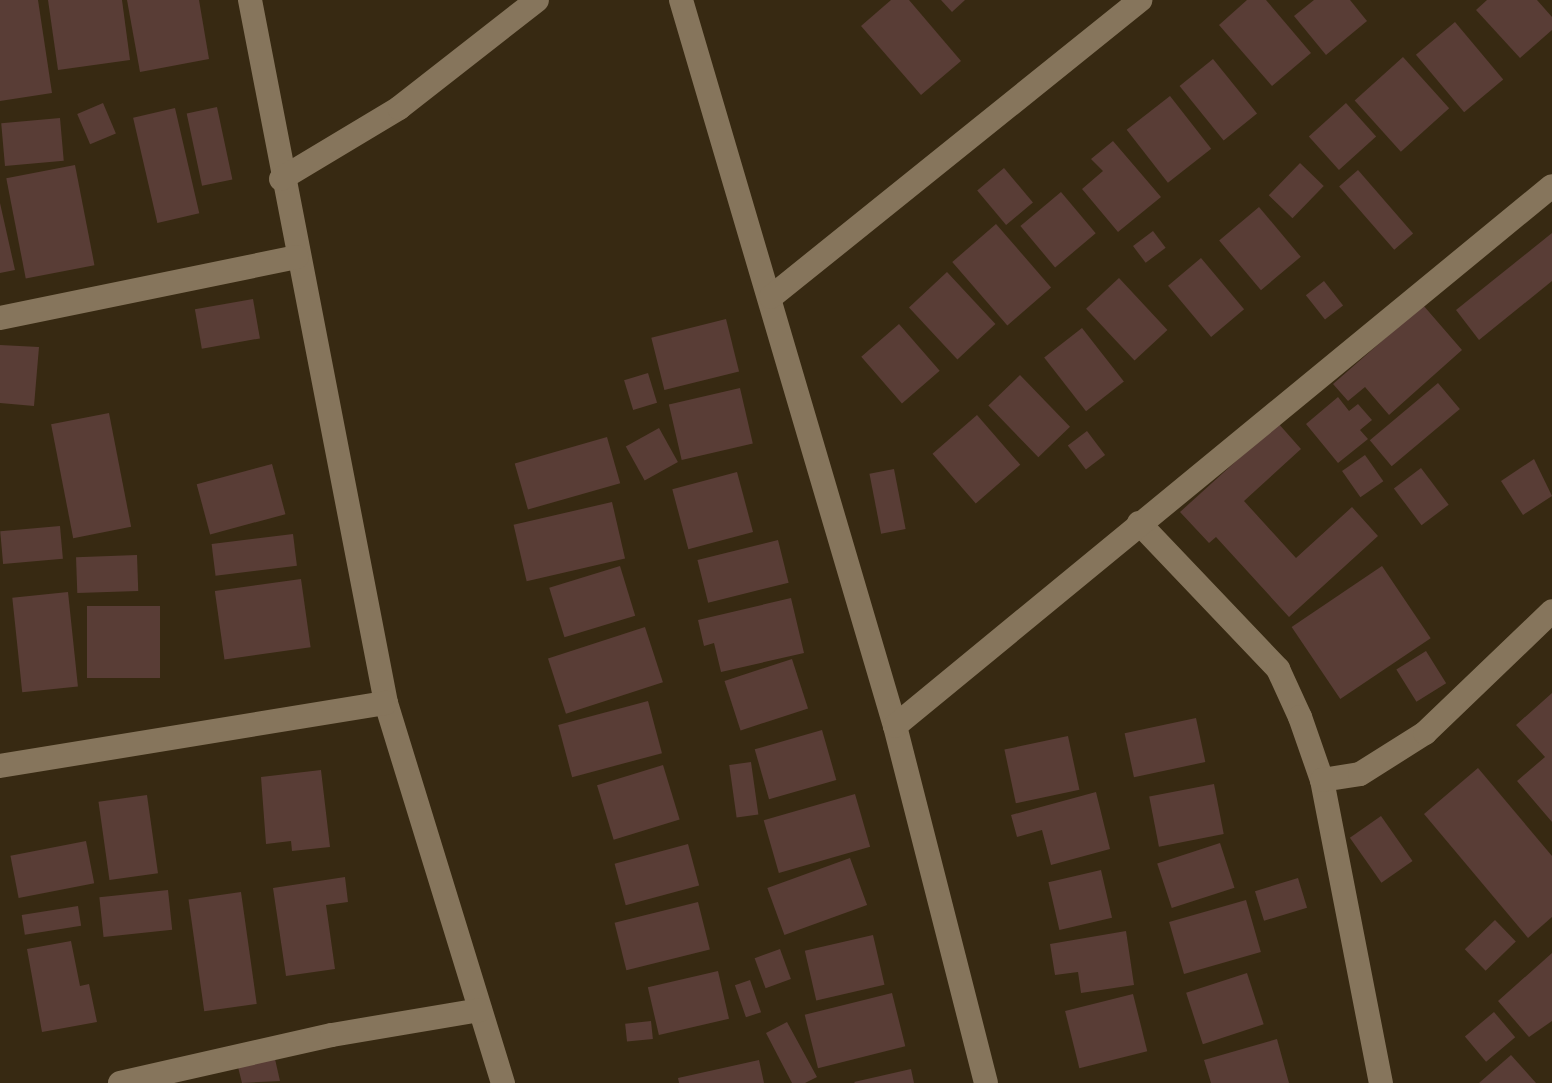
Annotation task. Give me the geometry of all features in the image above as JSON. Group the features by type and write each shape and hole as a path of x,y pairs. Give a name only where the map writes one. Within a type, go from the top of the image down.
{"street":[{"path":"250,0 281,179 386,703 503,1083"},
{"path":"281,179 399,108 537,0"},
{"path":"681,0 895,726 986,1083"},
{"path":"771,297 1141,0"},
{"path":"895,726 1552,186"},
{"path":"0,318 297,257"},
{"path":"1139,523 1278,669 1322,780 1381,1083"},
{"path":"1322,780 1360,774 1425,733 1552,611"},
{"path":"0,766 386,703"},
{"path":"120,1083 332,1035 480,1010"}],"building":[{"path":"0,0 38,0 52,93 0,101"},
{"path":"48,0 122,0 130,60 58,70"},
{"path":"127,0 199,0 209,59 140,72"},
{"path":"891,0 909,0 961,61 921,95 861,26"},
{"path":"941,0 965,0 952,12"},
{"path":"1247,0 1266,0 1311,53 1272,86 1219,25"},
{"path":"1314,0 1350,0 1367,21 1326,55 1294,16"},
{"path":"1487,0 1537,0 1552,17 1552,30 1520,58 1476,10"},
{"path":"1455,22 1503,79 1464,112 1416,55"},
{"path":"1403,57 1449,108 1401,152 1355,100"},
{"path":"1213,59 1257,113 1224,140 1180,86"},
{"path":"1170,96 1211,149 1168,183 1127,130"},
{"path":"103,103 116,133 90,144 77,114"},
{"path":"1346,103 1376,136 1339,170 1309,136"},
{"path":"217,107 232,179 202,186 187,113"},
{"path":"175,108 199,213 157,223 133,118"},
{"path":"60,118 64,161 5,166 1,123"},
{"path":"1113,141 1161,197 1118,232 1082,189 1103,171 1091,159"},
{"path":"1300,163 1324,186 1292,218 1269,195"},
{"path":"75,165 94,265 26,278 6,178"},
{"path":"1004,168 1033,202 1006,225 977,190"},
{"path":"1358,170 1413,233 1394,250 1339,186"},
{"path":"1061,192 1096,233 1055,267 1020,226"},
{"path":"0,203 15,270 0,273"},
{"path":"1259,207 1301,257 1261,290 1219,240"},
{"path":"996,224 1051,287 1007,325 952,262"},
{"path":"1153,231 1166,248 1146,263 1133,246"},
{"path":"1552,233 1552,281 1479,340 1456,310"},
{"path":"1201,258 1244,309 1211,337 1168,286"},
{"path":"947,272 995,324 957,359 909,307"},
{"path":"1119,278 1167,330 1135,361 1086,309"},
{"path":"1324,281 1343,305 1325,320 1306,295"},
{"path":"253,299 260,338 202,349 195,309"},
{"path":"1423,305 1462,350 1389,415 1365,387 1348,401 1333,384"},
{"path":"726,319 739,371 664,390 651,338"},
{"path":"899,324 940,371 902,404 861,357"},
{"path":"1082,328 1124,382 1086,411 1044,358"},
{"path":"0,345 39,347 34,406 0,403"},
{"path":"648,373 657,403 633,410 624,380"},
{"path":"1020,375 1070,427 1038,457 988,406"},
{"path":"1438,383 1460,409 1392,466 1370,440"},
{"path":"740,388 753,444 682,460 669,404"},
{"path":"1338,397 1349,411 1358,404 1372,420 1360,430 1368,439 1338,463 1306,424"},
{"path":"109,413 131,527 73,538 51,424"},
{"path":"977,415 1020,465 976,504 932,454"},
{"path":"1278,423 1301,449 1244,501 1296,558 1352,507 1378,536 1289,617 1216,537 1209,543 1180,512"},
{"path":"659,428 678,462 645,481 626,446"},
{"path":"1087,431 1105,455 1086,469 1068,445"},
{"path":"607,437 620,483 528,510 515,463"},
{"path":"1365,455 1383,481 1360,497 1342,471"},
{"path":"1534,459 1552,496 1523,515 1501,481"},
{"path":"272,464 285,514 210,534 197,484"},
{"path":"1421,468 1449,505 1422,525 1394,488"},
{"path":"894,469 906,529 881,534 869,474"},
{"path":"737,472 753,532 688,549 672,489"},
{"path":"612,502 625,559 527,581 514,525"},
{"path":"60,526 63,559 3,564 0,531"},
{"path":"293,534 297,566 216,576 212,544"},
{"path":"778,540 789,583 708,603 697,560"},
{"path":"137,555 138,591 77,593 76,557"},
{"path":"620,566 635,616 564,637 549,588"},
{"path":"1382,566 1431,638 1340,699 1292,627"},
{"path":"301,579 311,647 224,659 215,591"},
{"path":"68,592 78,686 22,692 12,598"},
{"path":"791,598 804,653 721,672 714,643 704,646 698,620"},
{"path":"87,606 160,606 160,678 87,678"},
{"path":"645,627 663,682 566,714 548,659"},
{"path":"1426,651 1446,683 1416,702 1396,670"},
{"path":"792,659 808,708 741,730 724,681"},
{"path":"1552,693 1552,822 1517,781 1545,757 1516,725"},
{"path":"648,701 662,753 572,777 558,725"},
{"path":"1196,718 1205,762 1134,777 1125,733"},
{"path":"822,730 836,780 769,799 755,749"},
{"path":"1068,736 1079,790 1016,803 1004,750"},
{"path":"751,762 758,814 737,818 729,765"},
{"path":"663,765 680,820 614,840 597,785"},
{"path":"1478,768 1552,856 1552,917 1528,938 1424,814"},
{"path":"321,770 330,847 292,851 291,841 266,844 261,777"},
{"path":"1214,784 1224,834 1159,847 1149,797"},
{"path":"1096,792 1110,849 1051,865 1042,830 1017,837 1011,815"},
{"path":"855,794 870,847 779,873 764,820"},
{"path":"147,795 158,873 109,880 98,802"},
{"path":"1381,816 1413,861 1381,883 1350,838"},
{"path":"86,841 94,883 19,898 10,856"},
{"path":"1220,843 1235,888 1172,908 1157,863"},
{"path":"688,844 699,886 626,905 615,864"},
{"path":"850,858 867,905 784,935 767,888"},
{"path":"1101,870 1112,918 1059,930 1048,882"},
{"path":"345,877 348,902 326,905 335,969 286,976 273,888"},
{"path":"1298,878 1307,908 1264,921 1255,891"},
{"path":"168,890 172,930 104,937 99,897"},
{"path":"241,892 257,1004 204,1011 189,899"},
{"path":"1246,900 1261,952 1184,974 1169,922"},
{"path":"698,902 710,950 626,970 615,923"},
{"path":"78,906 81,926 25,935 22,915"},
{"path":"1495,920 1516,942 1486,971 1465,949"},
{"path":"1126,931 1134,985 1081,993 1078,972 1055,975 1050,944"},
{"path":"873,935 884,985 816,1000 805,951"},
{"path":"71,941 80,986 89,984 97,1022 42,1032 27,949"},
{"path":"780,949 791,979 766,988 755,958"},
{"path":"1552,953 1552,1021 1529,1037 1498,1001"},
{"path":"718,971 729,1019 659,1035 648,987"},
{"path":"1247,973 1264,1024 1203,1044 1186,993"},
{"path":"750,980 761,1012 746,1017 735,985"},
{"path":"892,993 905,1046 818,1068 805,1015"},
{"path":"1133,994 1147,1051 1079,1068 1065,1011"},
{"path":"1494,1012 1515,1037 1486,1062 1465,1036"},
{"path":"651,1021 653,1039 627,1042 625,1024"},
{"path":"787,1022 817,1077 805,1083 792,1083 766,1033"},
{"path":"1277,1039 1289,1083 1211,1083 1204,1060"},
{"path":"1511,1055 1536,1083 1479,1083"},
{"path":"275,1059 280,1081 242,1083 238,1067"},
{"path":"759,1060 764,1083 679,1083 678,1078"},
{"path":"911,1069 914,1083 854,1082"}]}
